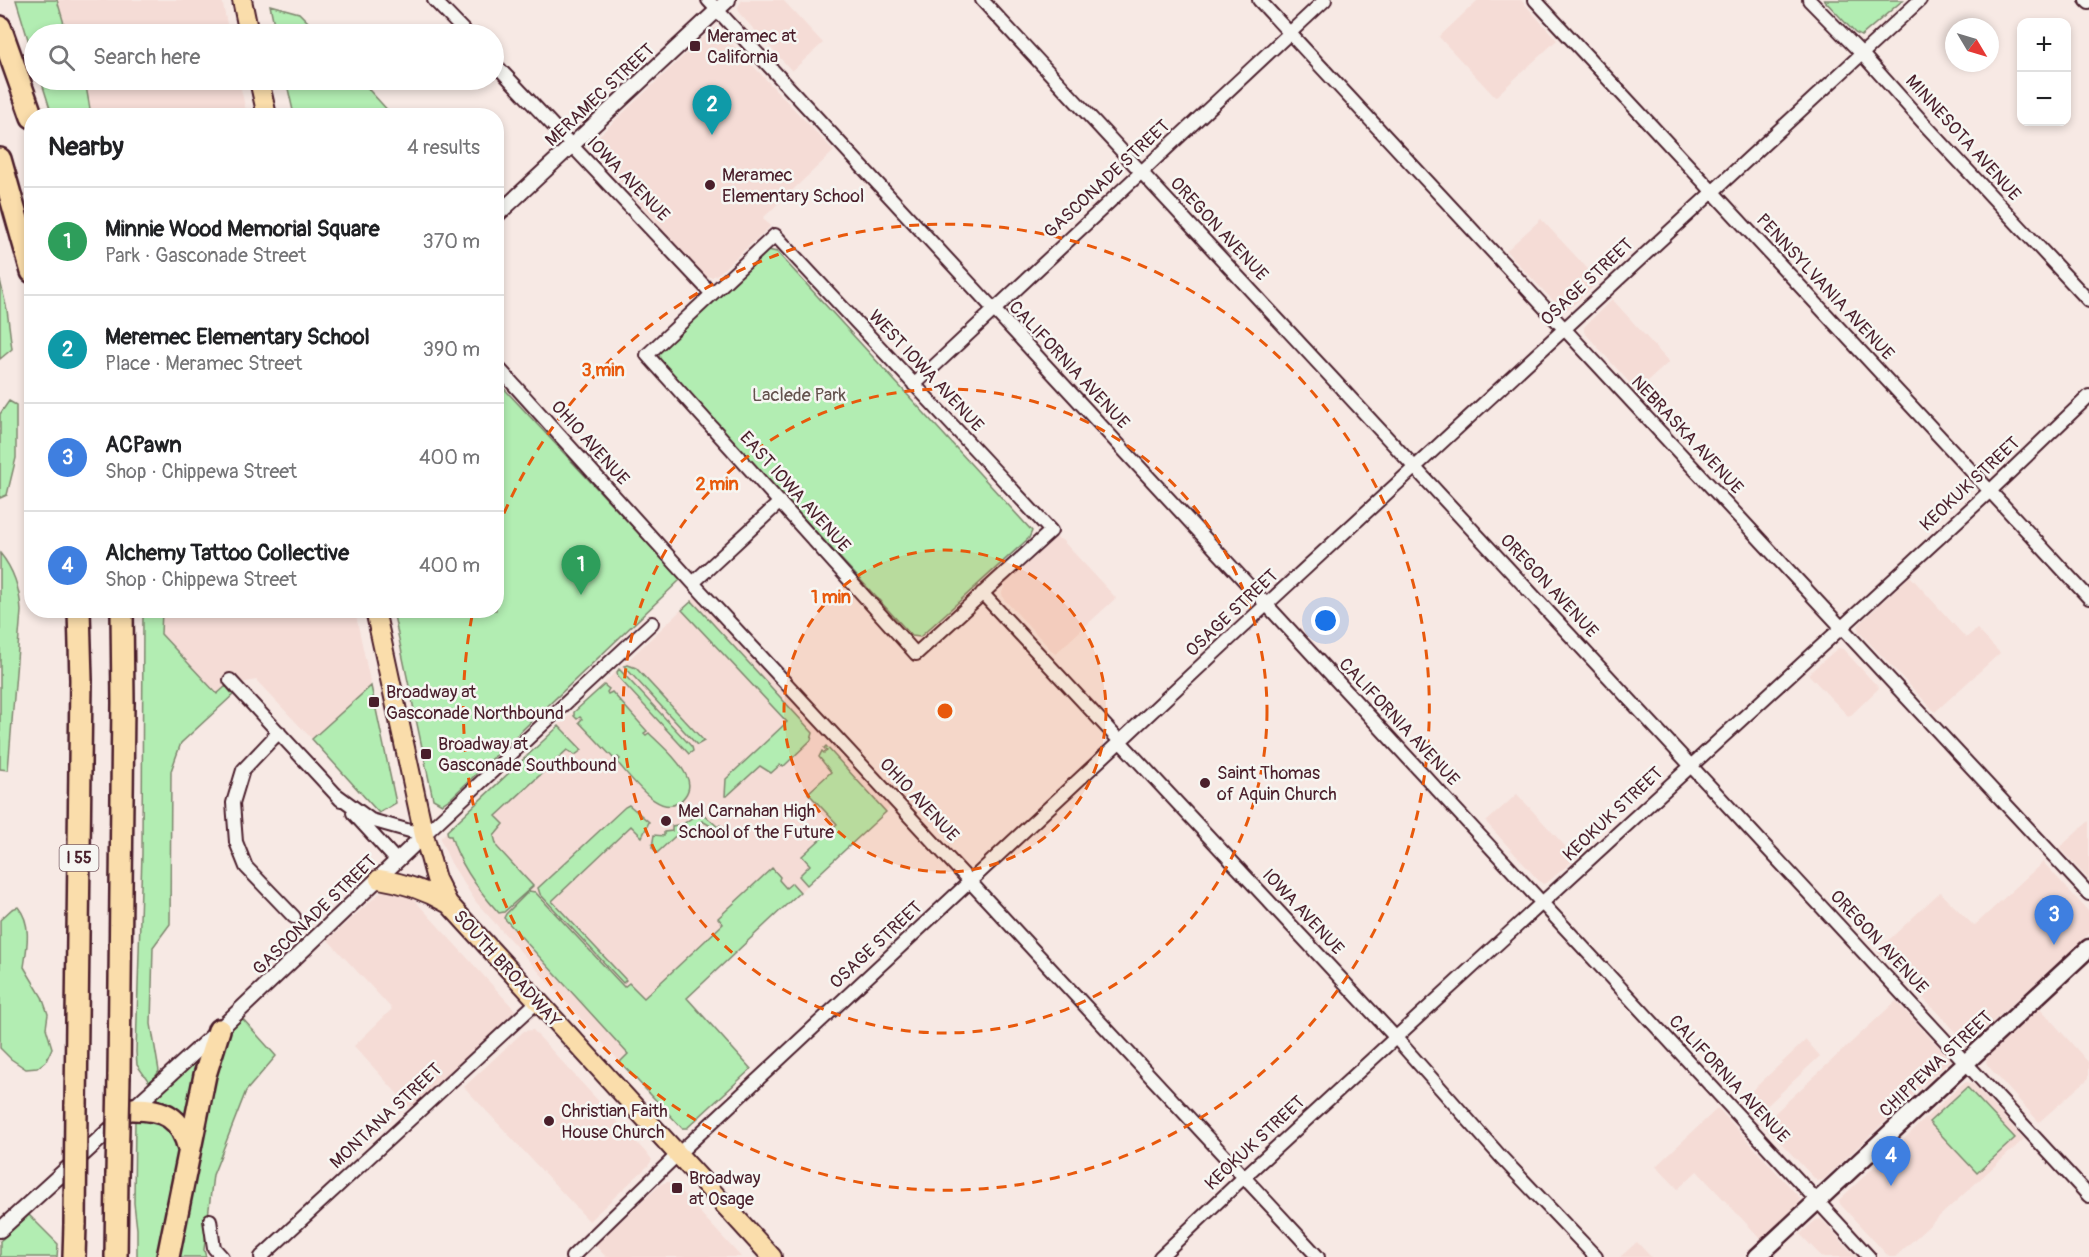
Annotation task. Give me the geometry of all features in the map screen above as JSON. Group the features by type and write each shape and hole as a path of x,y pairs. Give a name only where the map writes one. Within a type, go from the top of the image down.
{"highway":[{"path":"0,27 29,108"},
{"path":"0,159 24,244"},
{"name":"I 55","path":"74,1257 80,618"},
{"name":"I 55","path":"116,1257 122,618"},
{"path":"168,1257 205,1075 219,1030"},
{"path":"133,1109 153,1109 171,1118 182,1130 189,1149"}],"main road":[{"path":"242,0 247,24"},
{"path":"261,90 265,108"},
{"name":"SOUTH BROADWAY","path":"377,618 424,835 436,879 448,903 772,1257"},
{"path":"379,879 406,883 448,903"},
{"name":"CHIPPEWA STREET","path":"1757,1257 2089,948"}],"street":[{"path":"434,0 457,24"},
{"name":"MERAMEC STREET","path":"504,209 571,146 712,5 728,0"},
{"name":"OREGON AVENUE","path":"982,0 2089,1196"},
{"name":"NEBRASKA AVENUE","path":"1259,0 2089,894"},
{"name":"GASCONADE STREET","path":"914,385 1325,0"},
{"name":"PENNSYLVANIA AVENUE","path":"1535,0 2089,598"},
{"name":"MINNESOTA AVENUE","path":"1809,0 1862,54 2089,301"},
{"name":"OSAGE STREET","path":"572,1257 677,1155 1267,604 1920,0"},
{"name":"CALIFORNIA AVENUE","path":"712,5 1869,1257"},
{"name":"IOWA AVENUE","path":"504,74 712,294"},
{"name":"WEST IOWA AVENUE","path":"712,294 775,235 1051,531 982,593"},
{"name":"EAST IOWA AVENUE","path":"712,294 647,355 916,654 982,593"},
{"name":"OHIO AVENUE","path":"504,374 693,583 1318,1257"},
{"name":"KEOKUK STREET","path":"1160,1257 1244,1177 1990,491 2089,396"},
{"path":"693,583 780,502"},
{"name":"IOWA AVENUE","path":"982,593 1396,1038 1501,1157 1596,1257"},
{"name":"GASCONADE STREET","path":"0,1230 219,1030 652,623"},
{"path":"231,680 397,861"},
{"path":"279,732 243,770 233,803 236,842 246,867 294,917"},
{"path":"337,795 371,820 424,835"},
{"name":"MONTANA STREET","path":"261,1257 537,1002"},
{"path":"210,1220 214,1248 222,1257"}],"shaded area":[{"path":"57,0 222,0 227,24 64,24"},
{"path":"742,0 783,0 823,43 792,71 739,13 738,7"},
{"path":"1478,0 1521,0 1557,40 1495,97 1439,37"},
{"name":"Meramec Elementary School","path":"717,28 834,151 763,218 771,226 719,273 706,277 588,146 712,29"},
{"path":"87,90 241,90 245,108 90,108"},
{"path":"1541,219 1599,281 1565,310 1559,307 1506,251"},
{"path":"1612,299 1669,362 1637,391 1584,332 1584,327"},
{"path":"1055,537 1062,540 1116,598 1055,654 1003,598 1002,593 1006,580"},
{"path":"1910,576 1966,638 1977,629 2000,653 1935,712 1859,632 1858,627"},
{"name":"Mel Carnahan High School of the Future","path":"696,596 890,807 620,1062 476,902 451,863 441,837"},
{"path":"162,618 356,618 371,686 312,739 256,680 226,686 217,694 161,634"},
{"path":"1838,648 1843,649 1879,688 1849,717 1808,674"},
{"path":"1517,794 1576,858 1543,884 1486,822"},
{"path":"2089,821 2089,880 2059,848"},
{"path":"2043,862 2089,912 2089,934 1972,1041 1967,1043 1877,951 1940,892 1974,926"},
{"path":"385,888 407,892 516,1013 413,1111 354,1046 392,1009 328,940"},
{"path":"1896,1001 1948,1057 1949,1061 1823,1180 1817,1181 1763,1124"},
{"path":"2040,1008 2089,1063 2089,1078 2039,1122 1986,1062 1987,1057"},
{"path":"533,1030 652,1160 589,1221 464,1087 524,1031"},
{"path":"1806,1040 1820,1056 1756,1116 1742,1100"},
{"path":"1967,1082 1973,1084 2024,1139 1895,1257 1889,1257 1840,1204 1839,1200 1962,1084"},
{"path":"1718,1108 1800,1198 1800,1203 1761,1239 1697,1171 1678,1189 1656,1166"},
{"path":"672,1182 741,1257 606,1257 595,1245 661,1184"},
{"path":"1821,1219 1856,1257 1822,1257 1800,1234 1816,1220"},
{"path":"1637,1242 1651,1257 1620,1257"}],"green space":[{"path":"16,0 57,0 64,24 24,24 24,26"},
{"path":"1824,0 1903,0 1861,36 1855,33"},
{"path":"270,5 299,13 310,24 274,24"},
{"path":"44,90 87,90 90,108 50,108"},
{"path":"288,90 369,90 386,108 292,108"},
{"name":"Laclede Park","path":"768,250 777,252 1032,531 1029,538 920,637 912,636 660,362 659,351"},
{"path":"0,280 12,349 0,359"},
{"path":"504,389 681,579 451,798 442,804 433,799 394,618 504,618"},
{"path":"9,401 16,405 16,458 7,495 0,498 0,414"},
{"path":"0,553 15,581 21,611 8,770 0,769"},
{"path":"692,601 813,733 811,740 784,766 780,765 771,773 760,766 727,796 725,796 726,779 787,722 682,610"},
{"path":"143,618 162,618 161,634 217,694 226,686 233,695 181,743 171,771 170,924 153,947 151,1024 159,1071 149,1082 137,1065 136,1052 142,854"},
{"path":"624,666 636,668 704,741 697,745"},
{"path":"619,669 692,747 693,751 689,754 618,677"},
{"path":"604,685 609,689 608,694 612,692 647,731 644,733 646,735 649,733 683,769 689,788 677,804 667,805 648,796 617,762 620,759 618,757 615,760 579,722 582,719 574,716 574,712"},
{"path":"371,686 396,803 379,813 312,739"},
{"path":"559,726 582,750 575,755 567,750 496,816 504,824 494,836 497,847 533,886 504,912 499,913 471,877 459,858 447,831"},
{"path":"826,746 886,812 807,885 799,876 810,865 802,856 837,824 808,793 831,772 819,757 822,751 824,753 827,751 824,748"},
{"path":"629,805 649,822 642,837 631,826 552,901 626,980 623,983 540,894 538,888"},
{"path":"702,813 718,827 720,825 723,827 721,832 702,821 689,833 684,828 657,853 652,847 654,835 664,836 664,832 672,831 672,826 683,824 696,815 699,817"},
{"path":"772,868 786,888 792,883 800,892 687,998 751,1069 687,1128 682,1128 620,1062 628,1054 504,918 529,891 535,892 624,987 629,983 644,998 723,924 718,918"},
{"path":"18,907 27,928 24,967 42,997 48,1014 46,1028 52,1048 46,1061 37,1068 26,1069 0,1048 0,920 12,909"},
{"path":"242,1018 276,1056 246,1091 213,1175 204,1250 206,1257 175,1257 224,1037"},
{"path":"203,1052 191,1125 155,1098"},
{"path":"1967,1087 2015,1138 1977,1173 1929,1122"},
{"path":"147,1117 168,1126 181,1150 160,1257 137,1257 134,1203 135,1119"},
{"path":"29,1215 58,1244 57,1257 0,1257 0,1241"}],"place":[{"name":"Meramec at California","path":"695,46"},
{"name":"Meremec Elementary School","path":"712,135"},
{"name":"Meramec Elementary School","path":"710,185"},
{"name":"Minnie Wood Memorial Square","path":"581,595"},
{"name":"Broadway at Gasconade Northbound","path":"374,702"},
{"name":"Broadway at Gasconade Southbound","path":"426,754"},
{"name":"Saint Thomas of Aquin Church","path":"1205,783"},
{"name":"Mel Carnahan High School of the Future","path":"666,821"},
{"name":"ACPawn","path":"2054,945"},
{"name":"Christian Faith House Church","path":"549,1121"},
{"name":"Alchemy Tattoo Collective","path":"1891,1186"},
{"name":"Broadway at Osage","path":"677,1188"}]}
